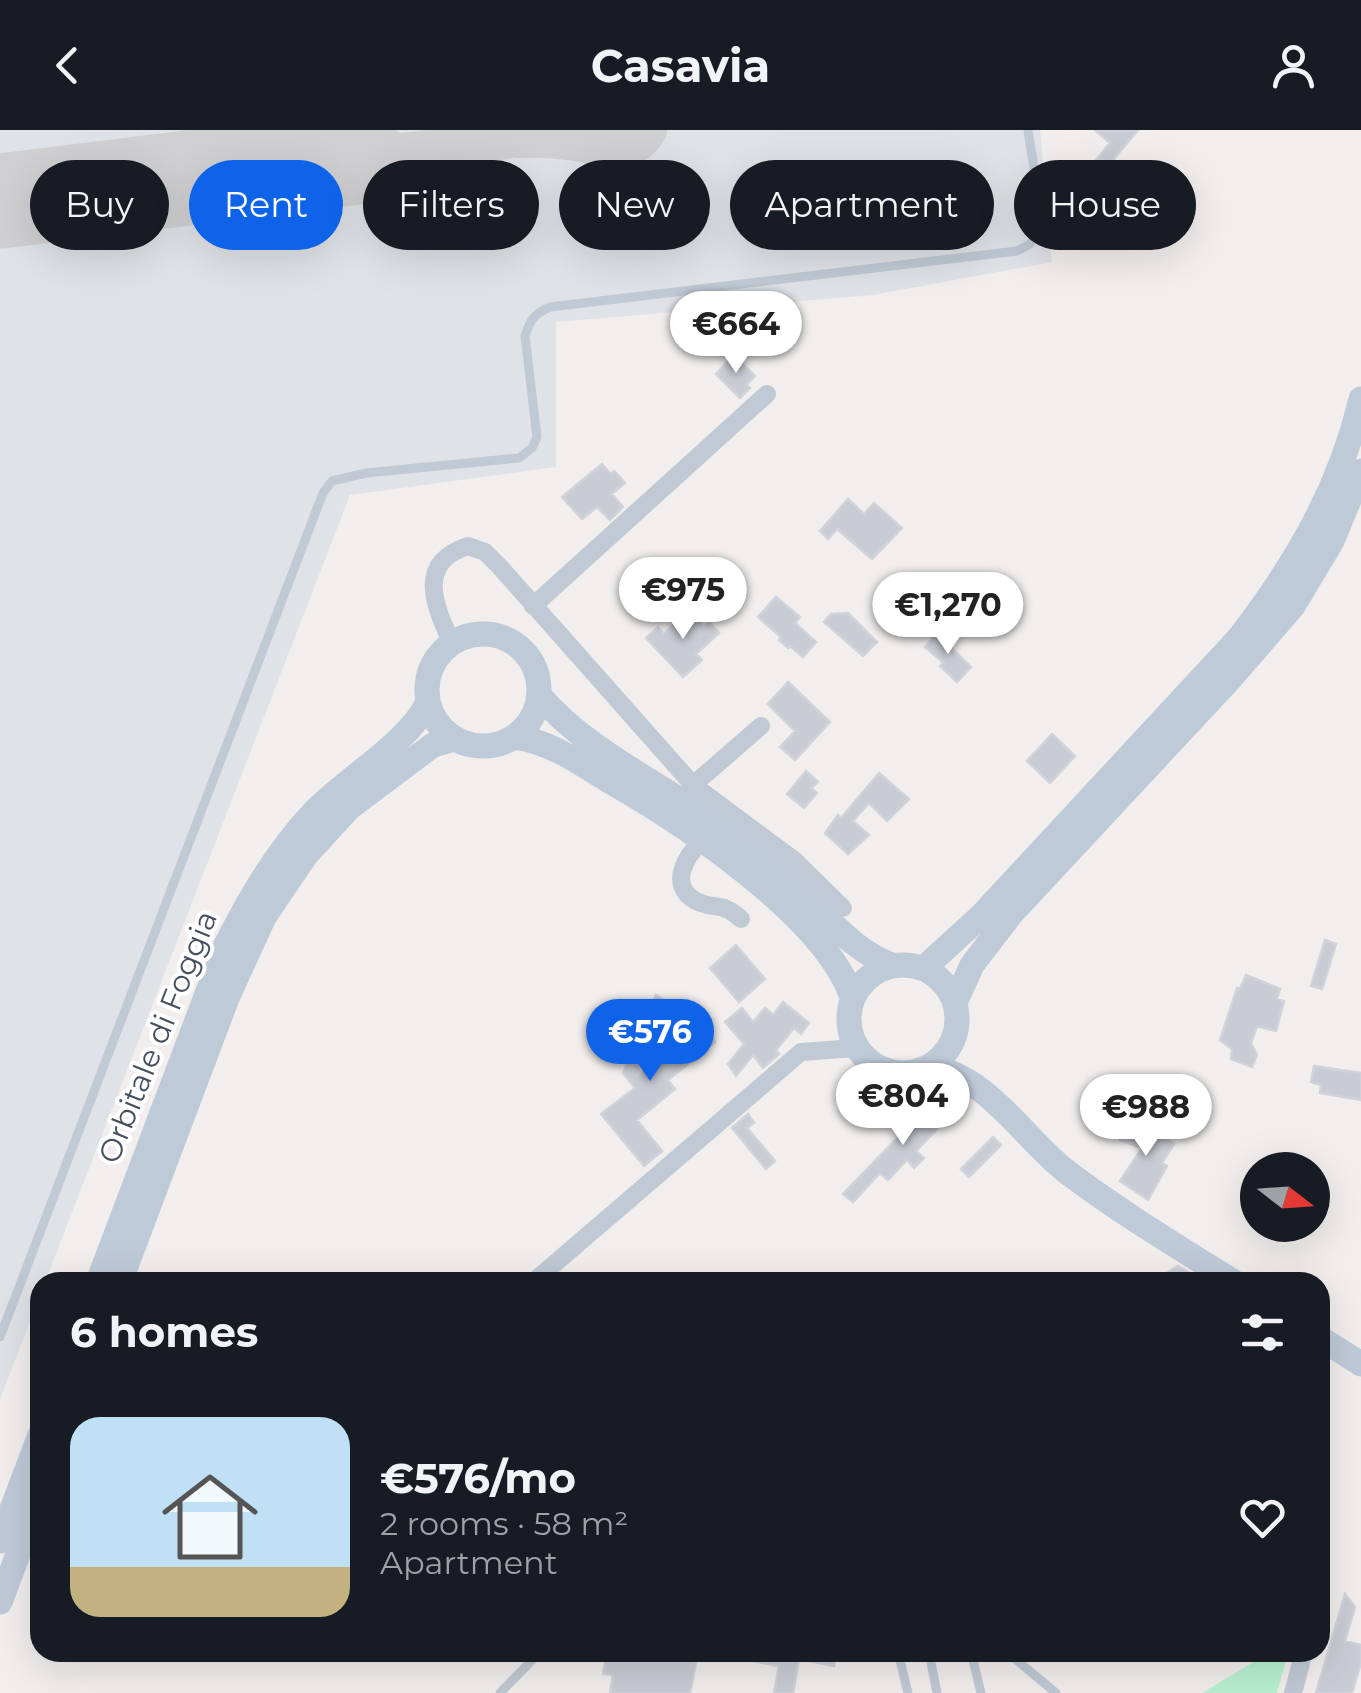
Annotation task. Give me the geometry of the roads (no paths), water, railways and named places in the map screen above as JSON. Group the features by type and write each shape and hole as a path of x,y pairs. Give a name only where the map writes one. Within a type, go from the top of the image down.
{"main road":[{"path":"924,968 982,916 1239,638 1277,589 1308,538 1339,472 1361,399"},
{"path":"985,1093 955,1036 955,1003 972,965 1011,914 1293,606 1332,541 1361,471"},
{"path":"486,634 503,638 519,647 531,661 538,678 539,696 528,724 515,737 487,746 455,739 433,717 428,702 431,669 439,655 468,636 486,634"},
{"path":"539,696 574,729 762,858 876,959 924,968 938,976 955,1003"},
{"name":"Orbitale di Foggia","path":"102,1272 224,950 243,911 270,866 312,814 416,722 428,702"},
{"path":"515,737 562,752 650,804 732,860 791,914 834,961 852,997"},
{"name":"Orbitale di Foggia","path":"124,1272 227,998 264,917 306,855 349,808 433,745 455,739"},
{"path":"892,965 868,976 852,997 848,1023 856,1048 886,1071 904,1074 928,1068 939,1060 955,1036"},
{"path":"928,1068 950,1072 985,1093 1066,1171 1219,1272"},
{"path":"1330,1344 1361,1364"},
{"path":"0,1541 30,1462"},
{"path":"0,1602 30,1522"}],"street":[{"path":"533,606 767,394"},
{"path":"452,644 433,594 435,574 443,558 468,546 485,552 693,785 794,860 843,908"},
{"path":"693,785 760,726"},
{"path":"702,840 684,861 680,875 683,889 700,904 723,906 741,919"},
{"path":"545,1272 801,1052 856,1048"},
{"path":"1293,1693 1301,1662"}],"lane":[{"path":"0,1337 323,494 332,480 519,458 532,448 536,436 526,336 530,321 550,306 1017,251 1030,244 1037,231 1028,130"},
{"path":"500,1693 530,1662"},
{"path":"900,1662 908,1693"},
{"path":"931,1662 937,1693"},
{"path":"974,1662 981,1693"},
{"path":"1019,1662 1056,1693"}]}
